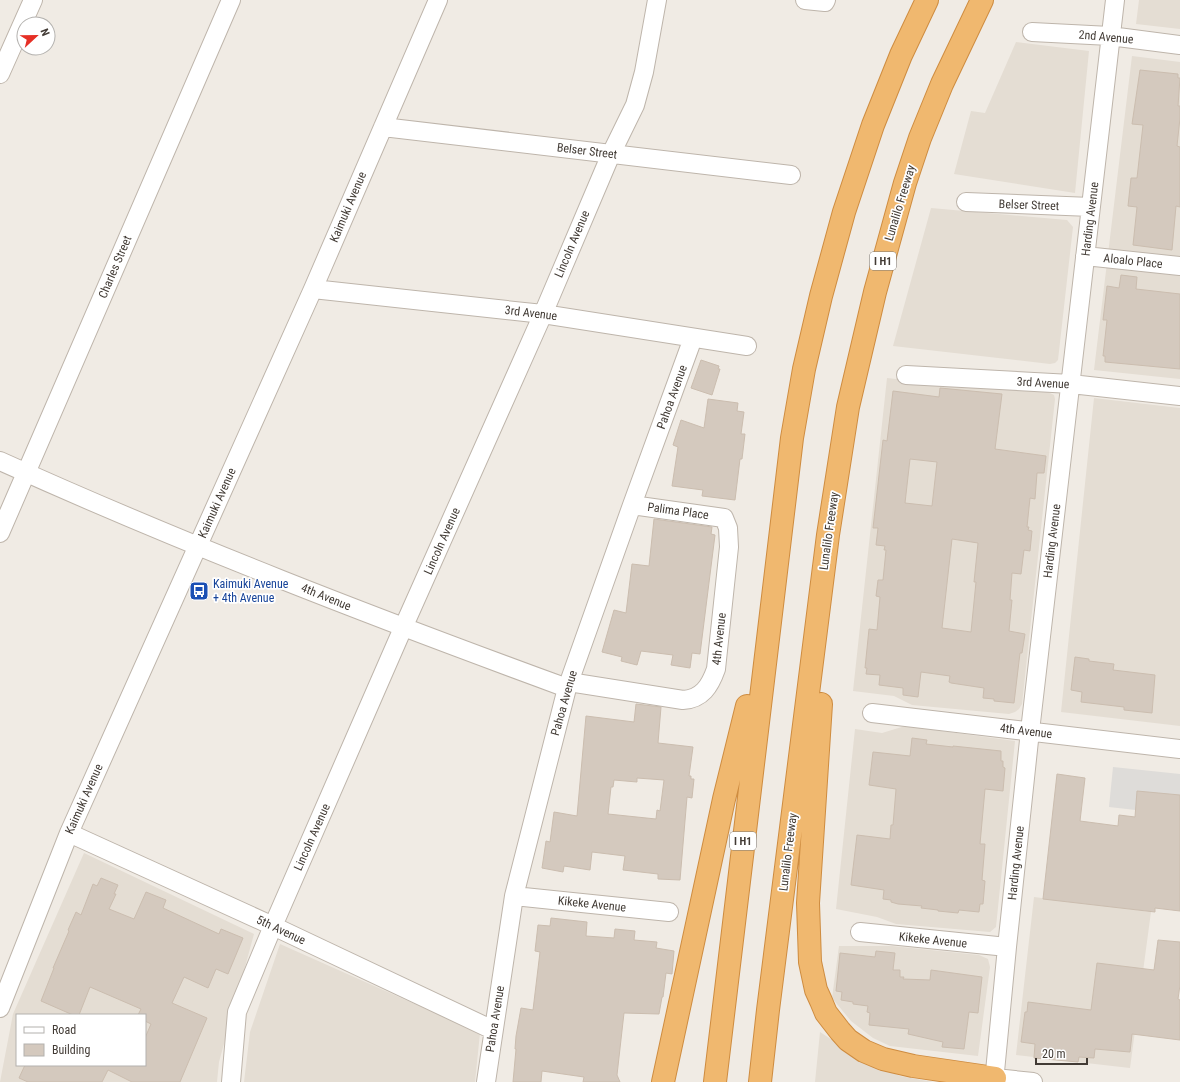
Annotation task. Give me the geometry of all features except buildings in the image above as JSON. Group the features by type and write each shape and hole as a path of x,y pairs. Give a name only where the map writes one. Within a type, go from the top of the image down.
{"highway":[{"name":"I H1","path":"714,1082 771,601 792,438 804,369 821,296 844,212 873,125 901,55 927,0"},
{"name":"Lunalilo Freeway","path":"760,1082 828,535 848,407 875,292 905,183 920,138 942,84 982,0"},
{"path":"828,535 822,676 808,903 810,962 816,990 826,1013 836,1026 848,1040 864,1051 883,1059 913,1066 994,1080"},
{"path":"663,1082 724,799 771,601"}],"street":[{"path":"0,74 33,0"},
{"name":"Charles Street","path":"0,533 231,0"},
{"name":"Kaimuki Avenue","path":"0,1008 69,833 313,289 438,0"},
{"name":"Lincoln Avenue","path":"231,1082 237,1012 403,628 611,154 635,105 648,52 657,0"},
{"path":"805,0 826,1"},
{"name":"Harding Avenue","path":"994,1080 1030,731 1115,0"},
{"name":"2nd Avenue","path":"1032,32 1110,36 1180,45"},
{"name":"Belser Street","path":"383,126 791,175"},
{"name":"Belser Street","path":"966,202 1091,207"},
{"name":"Aloalo Place","path":"1085,256 1180,266"},
{"name":"3rd Avenue","path":"313,289 542,314 747,346"},
{"name":"Pahoa Avenue","path":"486,1082 514,896 568,685 632,505 694,338"},
{"name":"3rd Avenue","path":"906,375 1070,384 1180,396"},
{"name":"4th Avenue","path":"0,461 197,546 403,628 568,685 683,700 691,699 704,691 709,685 716,669 729,546 728,528 724,518"},
{"name":"Palima Place","path":"632,505 724,518"},
{"name":"4th Avenue","path":"872,713 1180,749"},
{"name":"5th Avenue","path":"69,833 273,926 493,1030"},
{"name":"Kikeke Avenue","path":"514,896 669,912"},
{"name":"Kikeke Avenue","path":"860,932 1007,948"},
{"path":"994,1080 1033,1082"}],"shaded area":[{"path":"1139,0 1180,0 1180,29 1136,24"},
{"path":"1016,42 1089,51 1075,193 954,174 971,111 985,113"},
{"path":"1132,56 1180,62 1180,379 1094,370"},
{"path":"931,208 1067,220 1073,227 1058,360 1055,363 1050,364 893,346"},
{"path":"887,378 1048,392 1054,395 1055,399 1022,704 1015,712 1009,714 912,705 894,696 853,691"},
{"path":"1094,398 1180,408 1180,726 1061,712"},
{"path":"905,726 1015,741 996,927 990,932 896,924 877,917 836,909 855,729 882,733"},
{"path":"1113,767 1180,774 1180,815 1109,807"},
{"path":"84,853 254,934 219,1062 217,1082 0,1082 13,1014"},
{"path":"1034,897 1151,912 1130,1068 1016,1055"},
{"path":"280,944 480,1033 475,1082 244,1082 250,1032"},
{"path":"839,946 892,946 979,955 988,959 990,967 978,1056 890,1046 873,1038 851,1021 832,998"},
{"path":"820,1032 849,1051 884,1069 900,1076 933,1082 815,1082"}],"place":[{"name":"Kaimuki Avenue + 4th Avenue","path":"199,591"}]}
